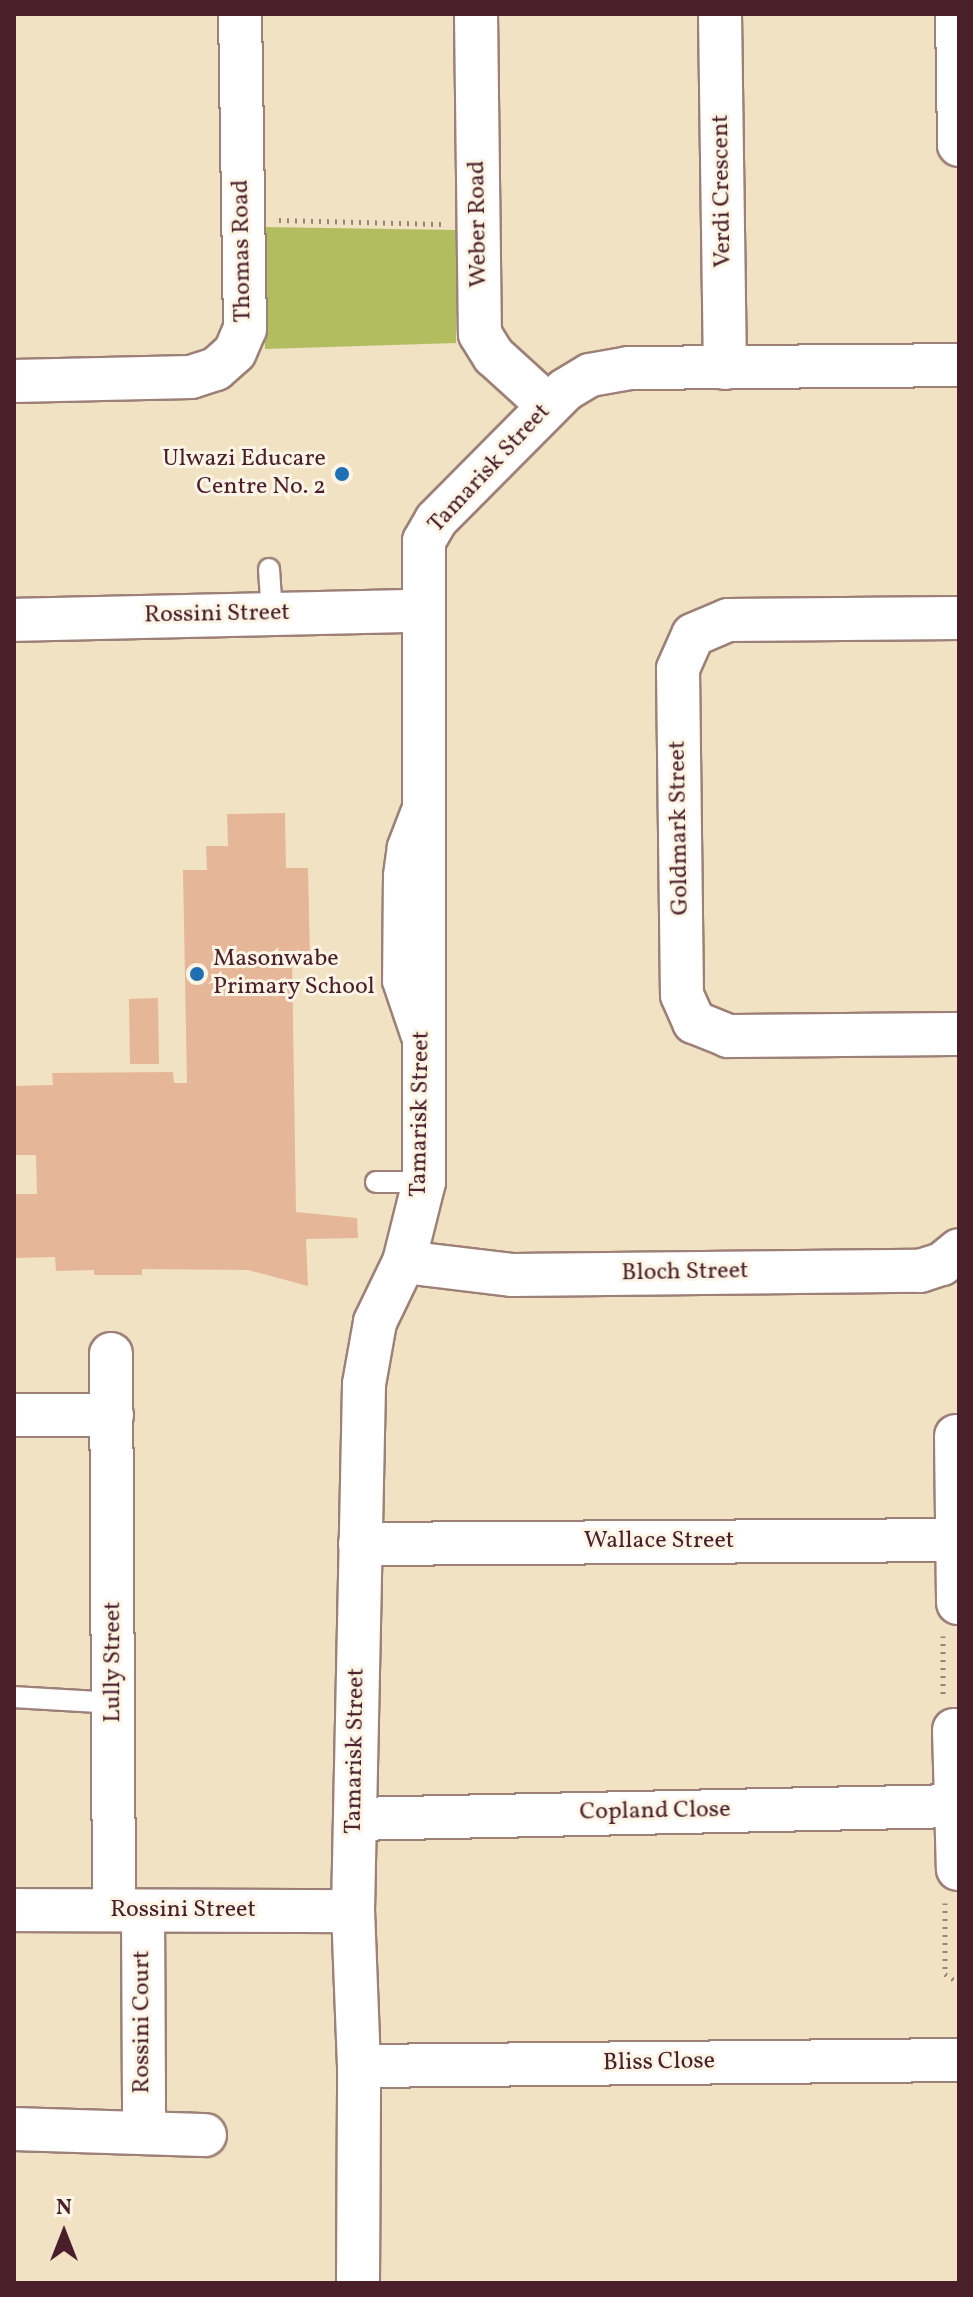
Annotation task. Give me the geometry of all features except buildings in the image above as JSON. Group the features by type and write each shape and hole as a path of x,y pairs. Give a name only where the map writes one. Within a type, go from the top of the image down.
{"street":[{"name":"Thomas Road","path":"14,381 191,377 216,369 235,352 245,329 240,14"},
{"name":"Weber Road","path":"476,14 480,334 494,356 549,406"},
{"name":"Verdi Crescent","path":"720,14 725,368"},
{"path":"957,14 959,145"},
{"name":"Tamarisk Street","path":"358,2283 359,2066 353,1911 367,1353 388,1291 404,1262 424,1182 421,553 429,530 577,381 609,370 959,365"},
{"name":"Rossini Street","path":"14,620 420,611"},
{"name":"Goldmark Street","path":"959,618 728,620 693,635 678,669 682,995 694,1022 728,1036 959,1034"},
{"name":"Bloch Street","path":"404,1262 513,1275 920,1271 942,1264 959,1250"},
{"name":"Lully Street","path":"111,1354 114,1703 128,1910"},
{"path":"14,1415 112,1415"},
{"path":"956,1436 958,1603"},
{"name":"Wallace Street","path":"360,1544 957,1540"},
{"path":"954,1730 958,1869"},
{"name":"Copland Close","path":"355,1819 956,1806"},
{"name":"Rossini Street","path":"14,1910 353,1911"},
{"name":"Rossini Court","path":"128,1910 144,2133"},
{"name":"Bliss Close","path":"359,2066 959,2060"},
{"path":"14,2129 205,2135"}],"lane":[{"path":"269,569 272,614"},
{"path":"376,1182 424,1182"},
{"path":"14,1697 114,1703"}],"path":[{"path":"243,217 479,223"},
{"path":"954,1730 943,1717 942,1623 958,1603"},
{"path":"958,1869 944,1883 945,1974 959,1983"}],"green space":[{"path":"262,227 456,230 456,343 265,349"}],"place":[{"name":"Ulwazi Educare Centre No. 2","path":"342,474"},
{"name":"Masonwabe Primary School","path":"197,974"}]}
